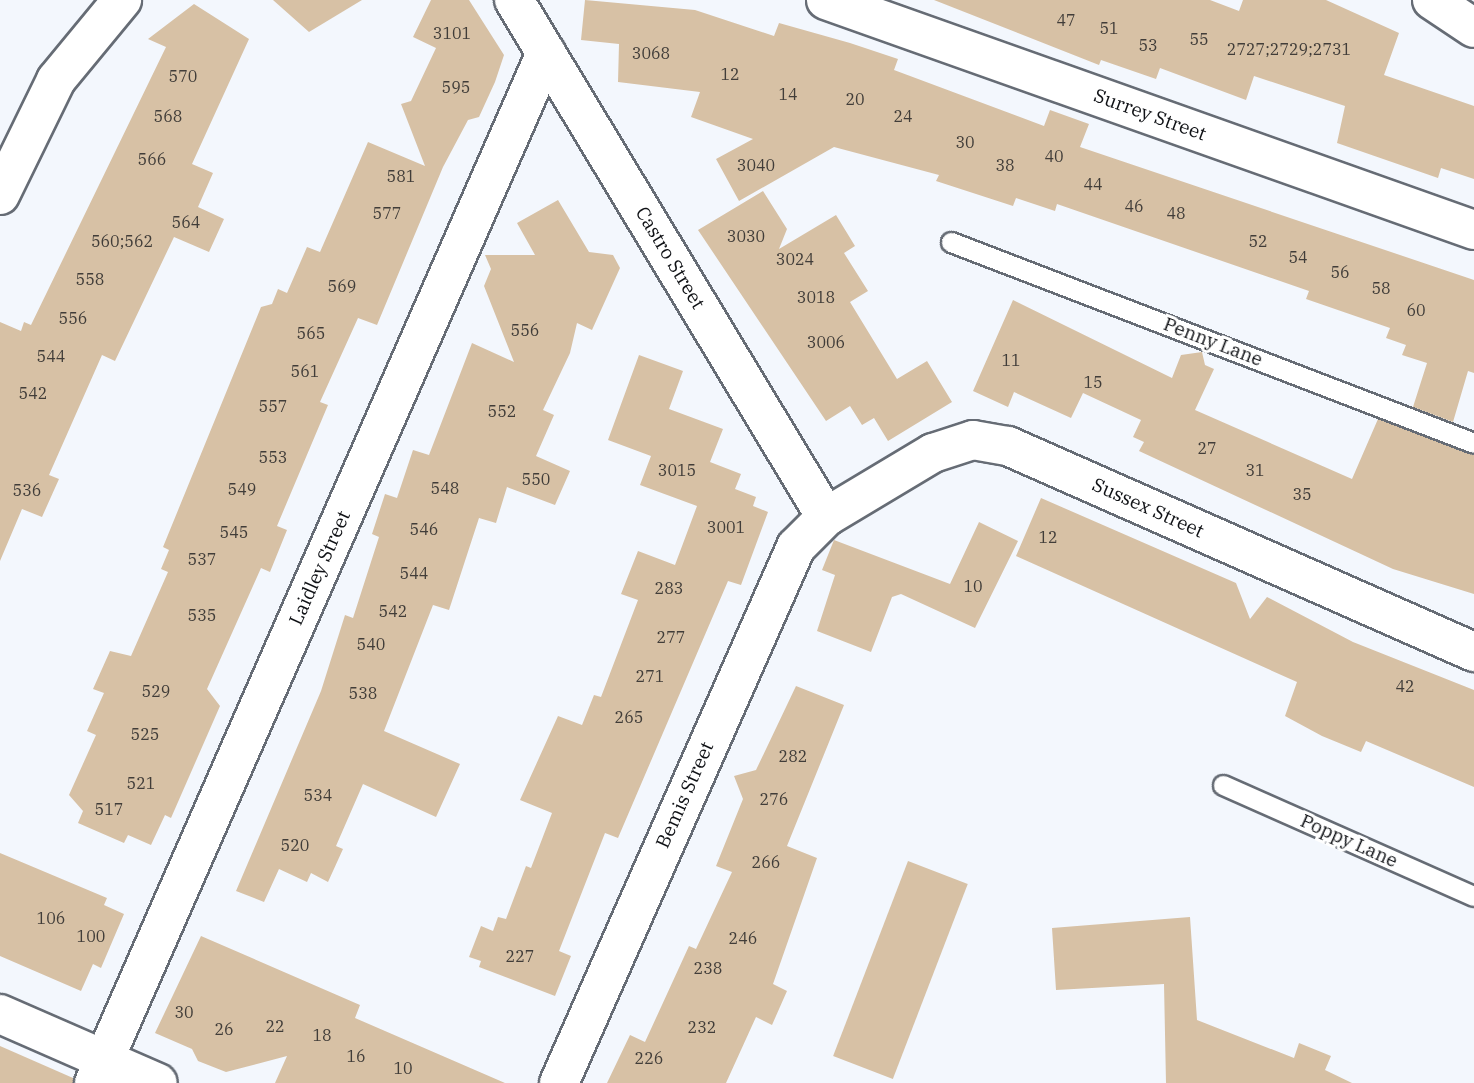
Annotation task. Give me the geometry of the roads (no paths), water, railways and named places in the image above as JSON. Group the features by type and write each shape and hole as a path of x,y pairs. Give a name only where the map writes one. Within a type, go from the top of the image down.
{"street":[{"path":"0,195 56,80 122,0"},
{"name":"Castro Street","path":"514,0 826,517"},
{"name":"Surrey Street","path":"826,0 1474,230"},
{"path":"1432,0 1474,28"},
{"name":"Laidley Street","path":"99,1071 546,53"},
{"name":"Sussex Street","path":"826,517 933,453 955,443 992,441 1474,652"},
{"name":"Bemis Street","path":"559,1083 785,568 826,517"},
{"path":"0,1014 99,1071 158,1083"}],"lane":[{"name":"Penny Lane","path":"951,242 1474,443"},
{"name":"Poppy Lane","path":"1223,785 1474,897"}]}
